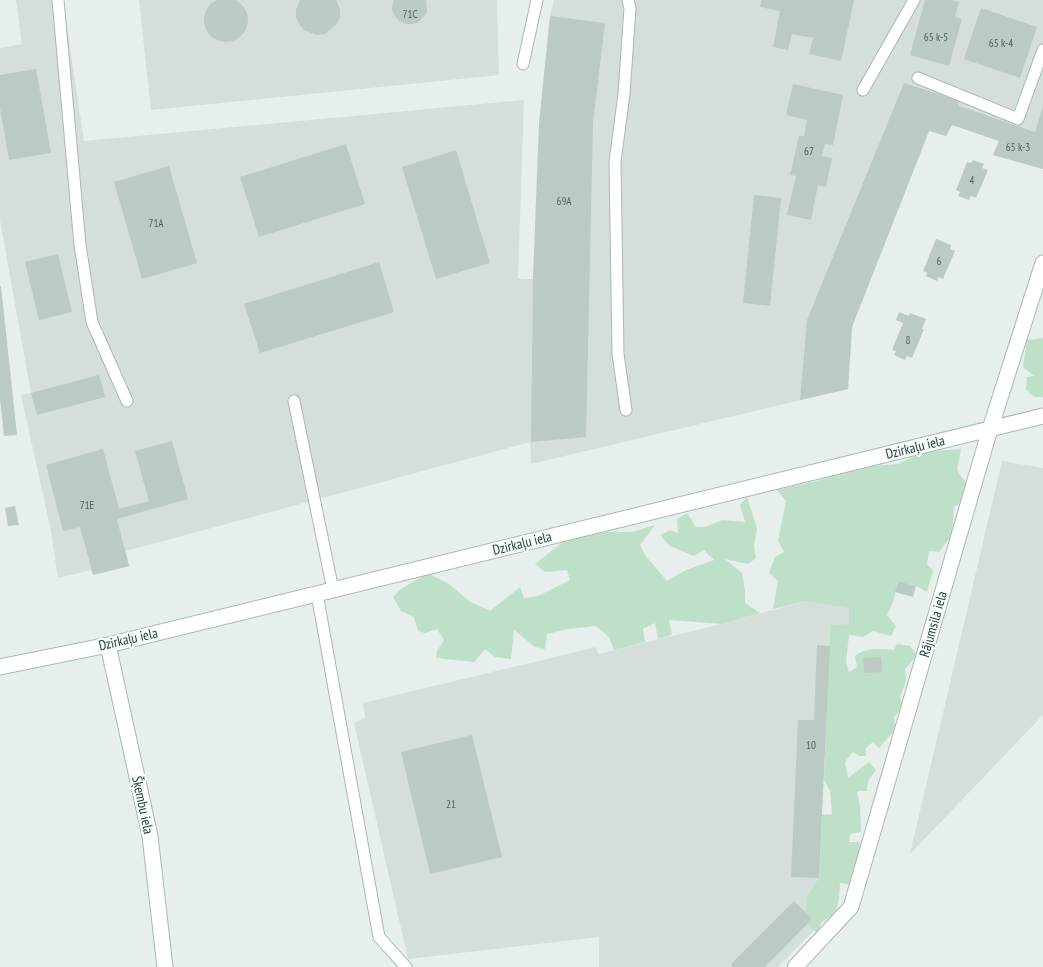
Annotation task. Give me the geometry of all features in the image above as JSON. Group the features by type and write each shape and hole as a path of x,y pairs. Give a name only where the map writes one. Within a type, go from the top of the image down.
{"street":[{"name":"Rājumsila iela","path":"795,967 851,907 990,428 1043,263"},
{"name":"Dzirkaļu iela","path":"0,667 108,644 317,594 1043,416"},
{"name":"Šķembu iela","path":"108,644 150,836 165,967"}],"lane":[{"path":"58,0 80,246 92,322 127,401"},
{"path":"523,64 537,0"},
{"path":"626,410 618,354 615,162 624,94 630,8 628,0"},
{"path":"863,90 914,0"},
{"path":"918,78 1018,119 1043,50"},
{"path":"294,402 333,590"},
{"path":"317,594 379,937 406,967"}],"shaded area":[{"path":"16,0 63,0 84,141 524,100 518,279 533,279 550,16 554,0 1043,0 1043,169 993,155 999,141 952,125 929,131 852,327 848,389 531,464 530,442 126,551 129,566 93,575 91,570 58,578 50,526 21,395 31,393 0,220 0,48 22,44"},
{"path":"139,0 497,0 499,75 151,110"},
{"path":"1002,461 1043,468 1043,715 910,854"},
{"path":"805,601 849,607 850,624 830,625 816,928 778,967 599,967 599,937 408,959 354,723 365,718 363,703 596,647 598,654 722,624"}],"green space":[{"path":"1043,338 1043,397 1034,397 1026,390 1027,377 1034,376 1023,367 1027,340"},
{"path":"961,449 957,470 966,483 963,501 954,507 952,535 939,552 929,551 927,564 933,571 927,592 916,586 898,581 893,602 887,615 896,626 891,636 873,631 863,637 849,635 846,662 849,672 857,667 855,656 869,650 894,650 897,644 910,646 917,655 905,669 906,681 900,697 903,706 894,717 895,730 879,748 873,742 866,748 866,756 859,756 853,752 845,762 848,778 869,762 876,770 868,781 867,791 857,791 860,806 861,832 850,834 849,842 859,842 862,850 854,885 840,883 835,911 832,916 821,922 818,935 805,921 807,897 819,878 822,815 832,814 830,791 824,780 830,625 849,624 849,608 805,601 773,609 778,581 769,573 775,557 784,552 778,541 786,501 777,490 816,481 860,467 898,464 922,452"},
{"path":"747,497 757,528 754,547 756,558 748,564 725,559 742,573 745,603 760,613 722,624 669,620 672,635 658,639 655,623 643,629 645,642 614,650 609,637 596,626 568,629 547,634 545,649 535,647 514,630 511,659 495,657 485,649 474,662 436,658 437,651 444,640 437,629 425,633 418,631 414,617 401,611 393,597 401,589 428,573 449,584 469,601 490,611 520,587 524,598 538,596 570,580 567,570 545,572 535,564 564,541 604,532 632,532 655,525 640,545 645,555 667,581 686,570 714,560 704,550 694,556 670,546 660,535 670,530 678,533 677,519 687,513 696,527 705,527 722,520 745,522 740,505"}],"building":[{"path":"226,-2 238,2 244,8 248,20 244,32 238,38 226,42 214,38 208,32 204,20 208,8 214,2"},
{"path":"300,0 336,0 340,10 337,24 325,34 317,35 304,30 296,17 296,10"},
{"path":"393,0 426,0 427,12 419,22 406,24 399,21 395,16 392,10"},
{"path":"761,0 854,0 841,61 809,54 813,38 792,34 788,50 773,47 780,11 760,7"},
{"path":"925,0 952,0 959,2 955,17 962,19 949,66 910,55"},
{"path":"981,8 1037,27 1020,78 964,59"},
{"path":"550,16 605,23 593,123 586,437 531,442 533,279 539,123"},
{"path":"36,69 51,153 9,160 0,108 0,75"},
{"path":"904,83 959,101 959,106 1035,132 1043,106 1043,169 993,155 999,141 952,125 946,136 929,131 852,327 848,389 800,400 807,320"},
{"path":"793,84 843,95 833,145 825,144 822,156 832,158 826,187 818,185 811,220 787,215 796,176 790,175 799,136 804,136 807,120 786,115"},
{"path":"346,144 365,204 259,237 240,177"},
{"path":"456,150 490,263 436,279 402,167"},
{"path":"973,160 984,164 982,168 988,170 976,198 971,196 969,200 958,196 960,192 956,190 967,162 971,163"},
{"path":"169,166 197,263 142,279 114,182"},
{"path":"754,195 781,198 770,306 743,303"},
{"path":"936,239 951,245 950,249 955,251 943,279 938,277 937,281 926,276 927,273 923,271"},
{"path":"58,254 72,312 39,320 25,262"},
{"path":"379,262 394,312 260,353 244,304"},
{"path":"0,286 17,435 4,436 0,399"},
{"path":"899,312 909,316 910,313 926,319 912,358 907,356 905,360 894,355 896,351 892,350 903,323 896,320"},
{"path":"99,375 105,397 37,415 31,393"},
{"path":"172,441 188,499 117,519 129,566 93,575 80,527 63,531 46,465 103,449 119,509 149,501 135,451"},
{"path":"15,506 19,525 8,526 5,508"},
{"path":"898,581 916,586 913,597 895,592"},
{"path":"817,645 830,646 819,878 791,877 798,720 814,720"},
{"path":"881,657 882,672 864,673 863,658"},
{"path":"472,735 502,857 430,874 401,752"},
{"path":"794,901 812,919 765,967 733,967 731,964"}]}
